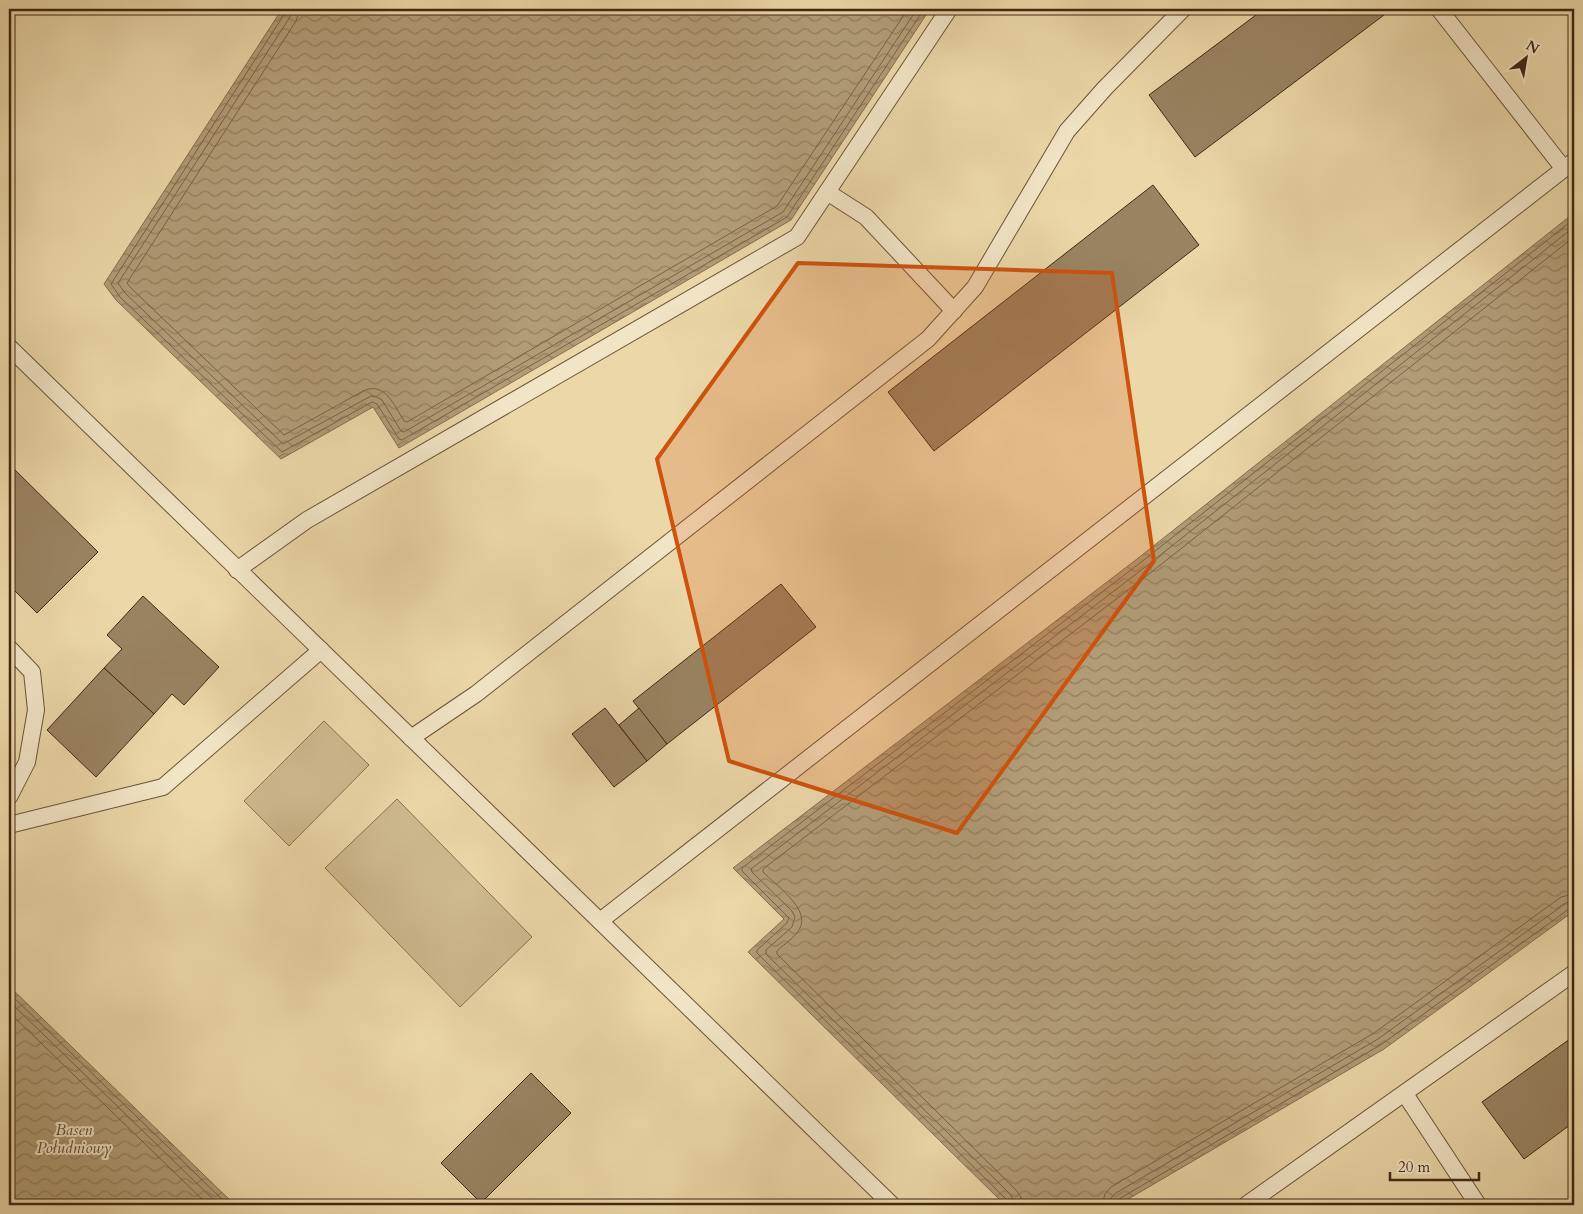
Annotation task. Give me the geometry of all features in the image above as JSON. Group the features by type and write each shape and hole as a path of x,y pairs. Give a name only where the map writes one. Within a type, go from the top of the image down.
{"lane":[{"path":"238,570 307,520 797,237 949,9"},
{"path":"411,738 484,688 928,339 975,287 1067,131 1105,88 1183,9"},
{"path":"600,921 1569,165 1438,9"},
{"path":"827,192 866,217 954,312"},
{"path":"9,348 892,1205"},
{"path":"9,648 32,672 36,710 27,762 9,797"},
{"path":"9,825 163,787 321,650"},
{"path":"1246,1205 1405,1094 1574,972"},
{"path":"1405,1094 1478,1205"}],"highlighted area":[{"path":"798,263 1112,273 1154,561 957,833 729,761 657,459"}],"shaded area":[{"path":"324,721 369,765 289,846 244,801"},
{"path":"397,799 532,937 460,1007 325,868"}],"water":[{"path":"282,9 930,9 791,220 399,448 373,407 281,459 116,300 104,284"},
{"path":"1574,213 1574,911 1384,1049 1118,1205 1005,1205 748,952 784,919 733,868 1137,559"},
{"name":"Basen Południowy","path":"9,986 235,1205 9,1205"}],"building":[{"path":"1264,9 1392,9 1195,157 1149,95"},
{"path":"1153,185 1199,245 934,451 888,392"},
{"path":"9,464 98,552 37,613 9,585"},
{"path":"781,584 816,627 667,744 633,701"},
{"path":"143,596 219,667 184,705 172,694 154,714 104,668 122,649 107,635"},
{"path":"104,668 154,714 96,777 47,730"},
{"path":"605,708 647,761 614,787 572,734"},
{"path":"639,708 667,744 647,761 619,725"},
{"path":"1574,1036 1574,1122 1524,1159 1482,1102"},
{"path":"531,1073 571,1113 481,1203 441,1163"}]}
